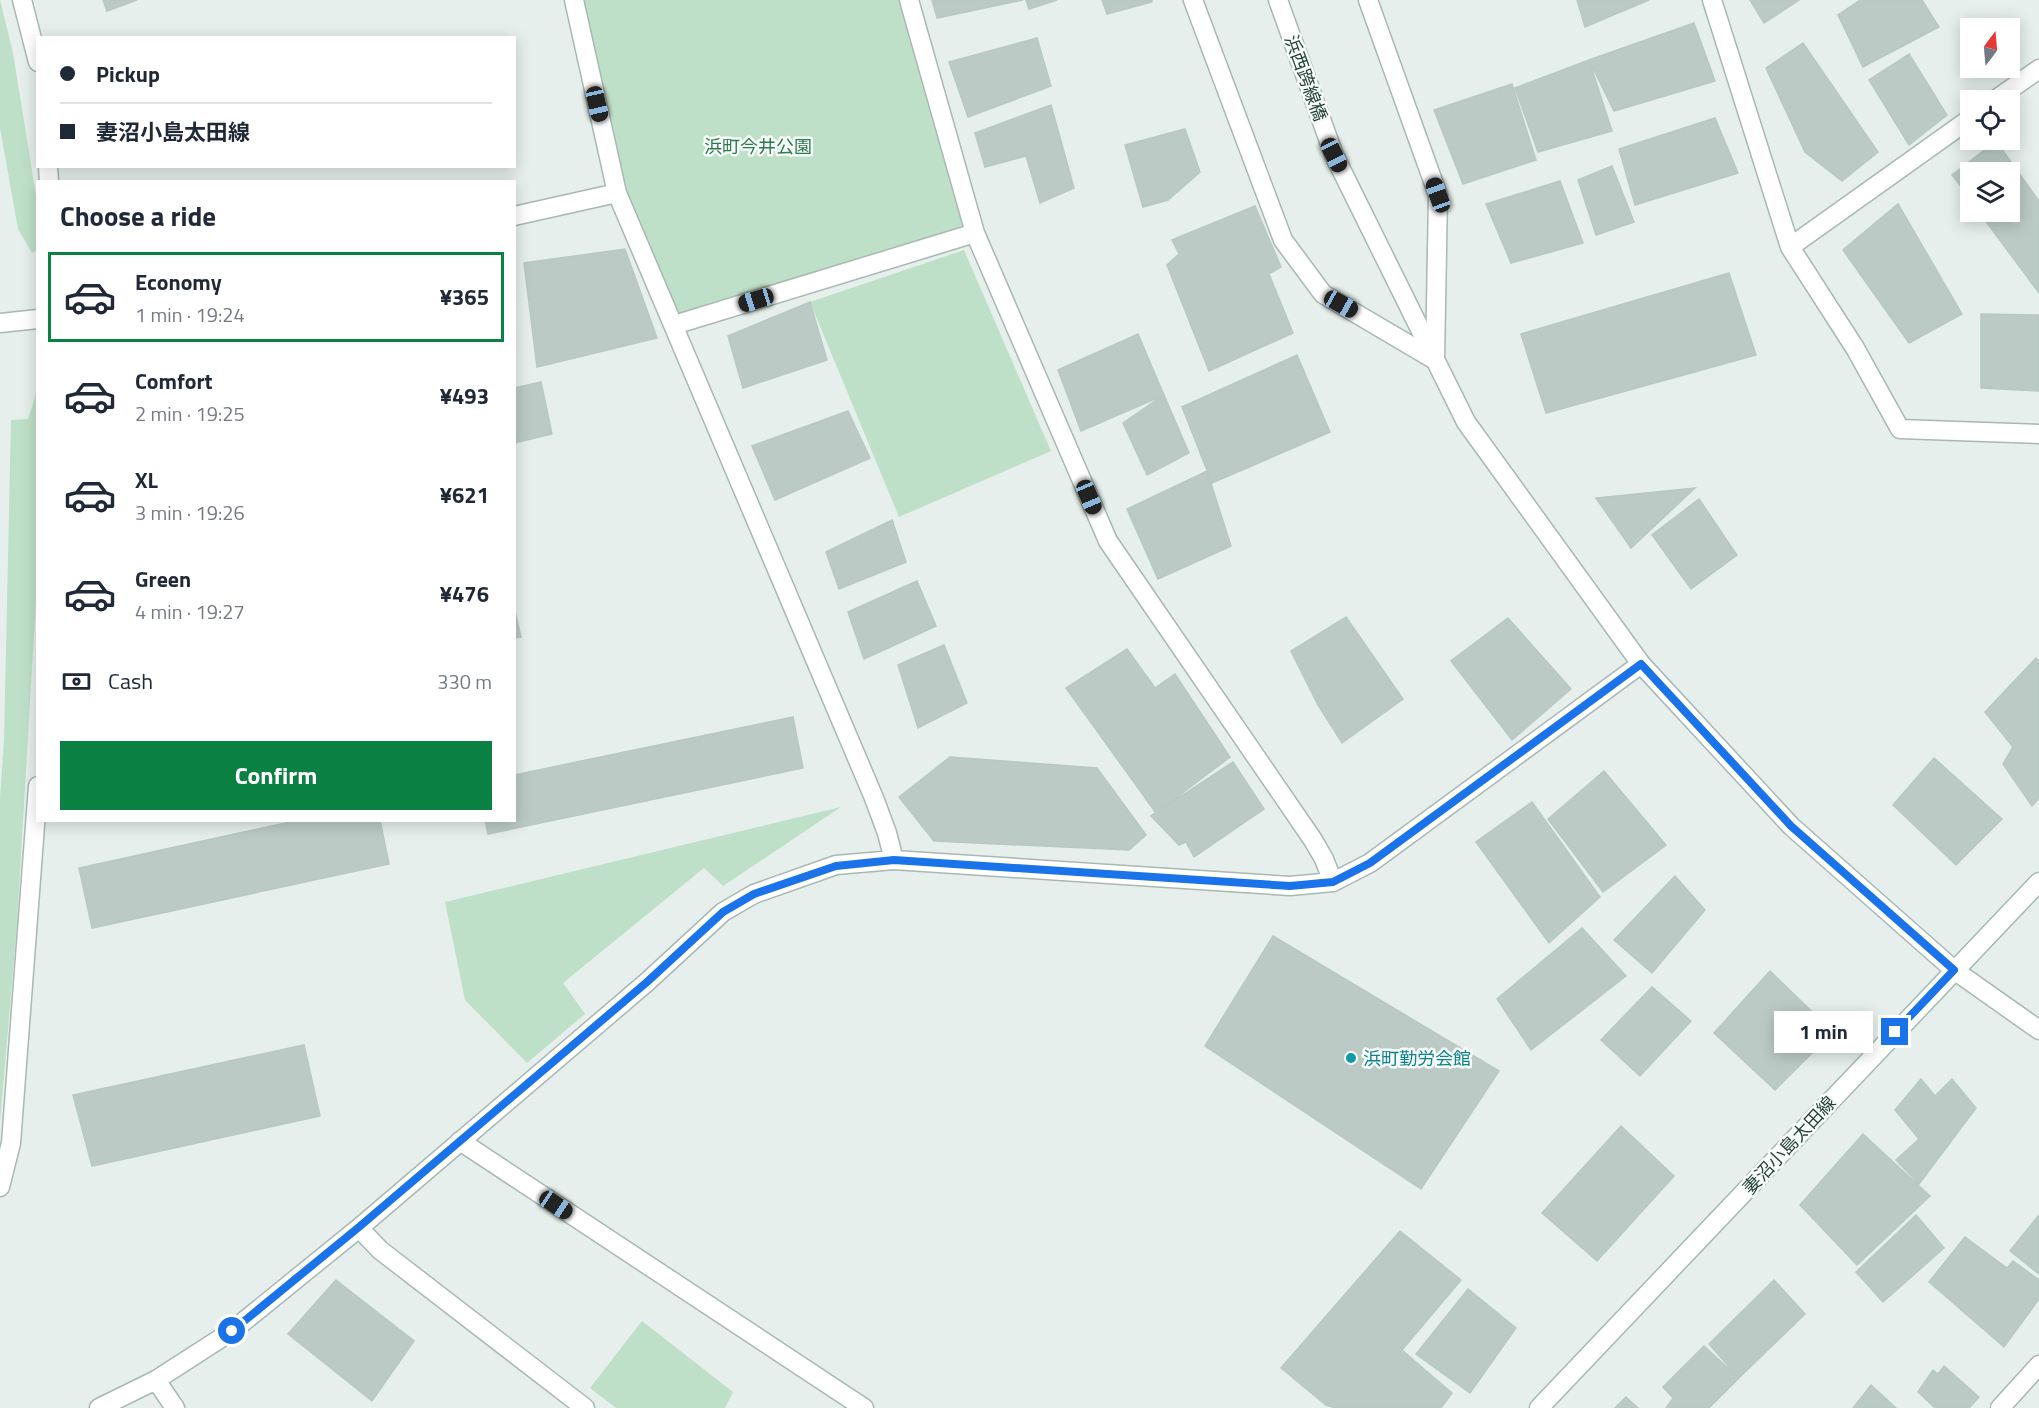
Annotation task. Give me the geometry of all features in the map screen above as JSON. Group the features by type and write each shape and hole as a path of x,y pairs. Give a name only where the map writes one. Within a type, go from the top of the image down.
{"street":[{"path":"22,0 36,54"},
{"path":"574,0 617,194 874,798 888,833 894,860"},
{"path":"909,0 975,233 1108,541 1313,840 1333,882"},
{"path":"1193,0 1283,240 1323,294 1435,360 1438,195 1368,0"},
{"name":"浜西跨線橋","path":"1278,0 1334,155 1466,422 1641,664 1791,826 1954,970 2039,1030"},
{"path":"1712,0 1790,247 1855,348 1900,429 2039,434"},
{"path":"2009,90 2039,69"},
{"path":"1790,247 1960,126"},
{"path":"516,216 617,194"},
{"path":"674,326 975,233"},
{"path":"0,323 35,319"},
{"path":"99,1408 156,1380 232,1331 460,1142 647,982 723,912 754,894 836,866 894,860 1290,886 1333,882 1370,863 1641,664"},
{"path":"0,1187 11,1143 36,812"},
{"name":"妻沼小島太田線","path":"1539,1408 2039,882"},
{"path":"460,1142 864,1408"},
{"path":"359,1227 380,1250 585,1408"},
{"path":"2000,1408 2039,1365"},
{"path":"156,1380 175,1408"}],"green space":[{"path":"0,0 13,53 36,195 36,251 32,253 18,229 0,128"},
{"name":"浜町今井公園","path":"574,0 909,0 975,233 674,325 617,193"},
{"path":"964,250 1051,451 899,517 810,302"},
{"path":"36,394 36,599 17,924 0,1123 0,798 4,740 11,420 28,419"},
{"path":"841,807 723,886 704,868 563,983 585,1014 527,1063 465,1000 445,902"},
{"path":"642,1321 733,1392 725,1408 616,1408 590,1388"}],"building":[{"path":"103,0 137,0 107,11"},
{"path":"932,0 1023,0 937,18"},
{"path":"1026,0 1057,0 1029,9"},
{"path":"1102,0 1152,0 1152,2 1107,14"},
{"path":"1577,0 1649,0 1585,27"},
{"path":"1750,0 1799,0 1764,23"},
{"path":"1860,0 1922,0 1939,27 1863,67 1838,15"},
{"path":"1694,23 1715,81 1614,111 1589,60"},
{"path":"1037,38 1051,86 968,117 949,62"},
{"path":"1803,43 1878,152 1842,181 1805,152 1766,68"},
{"path":"1909,54 1947,115 1909,145 1869,80"},
{"path":"1589,60 1612,131 1538,152 1515,88"},
{"path":"1512,84 1536,160 1463,184 1434,110"},
{"path":"1051,105 1074,188 1040,203 1026,156 985,167 975,133"},
{"path":"1715,118 1738,173 1635,205 1619,149"},
{"path":"1185,129 1200,172 1168,200 1143,207 1125,145"},
{"path":"1984,150 2002,150 2011,162 1969,162"},
{"path":"1612,166 1634,222 1596,235 1578,180"},
{"path":"1960,169 1960,186 1952,175"},
{"path":"2020,174 2039,201 2039,293 1986,222 2020,222"},
{"path":"1560,181 1583,243 1511,263 1486,204"},
{"path":"1898,204 1962,314 1909,343 1843,250"},
{"path":"1255,206 1281,267 1269,274 1293,333 1209,371 1167,265 1179,254 1172,240"},
{"path":"625,249 657,338 537,367 524,263"},
{"path":"1729,273 1756,355 1546,413 1521,334"},
{"path":"810,302 827,360 743,388 728,336"},
{"path":"1981,314 2039,315 2039,391 1981,388"},
{"path":"1138,334 1164,395 1081,431 1058,370"},
{"path":"1297,355 1330,432 1212,483 1182,407"},
{"path":"541,382 552,434 516,443 516,388"},
{"path":"1164,395 1189,453 1147,475 1123,423"},
{"path":"848,411 870,458 775,500 752,446"},
{"path":"1207,471 1231,546 1158,579 1127,509"},
{"path":"1695,488 1631,548 1596,498"},
{"path":"1699,499 1737,555 1691,589 1652,535"},
{"path":"892,520 906,562 839,589 826,552"},
{"path":"917,581 936,626 864,659 848,612"},
{"path":"516,616 521,637 516,638"},
{"path":"1346,617 1403,699 1342,743 1318,705 1291,651"},
{"path":"1508,618 1571,689 1512,740 1451,661"},
{"path":"944,645 967,703 918,728 898,665"},
{"path":"1127,649 1155,688 1175,674 1230,757 1156,813 1066,688"},
{"path":"2036,658 2039,661 2039,798 2032,806 2003,764 2013,747 1985,712"},
{"path":"793,717 803,768 488,834 485,822 516,822 516,775"},
{"path":"950,757 1097,768 1146,835 1129,850 934,841 899,797"},
{"path":"1934,758 2002,819 1956,865 1893,805"},
{"path":"1233,762 1264,809 1194,857 1186,842 1179,845 1151,816"},
{"path":"1604,771 1666,845 1603,892 1548,819"},
{"path":"1532,802 1600,897 1549,943 1476,842"},
{"path":"290,822 380,822 389,864 92,928 79,868"},
{"path":"1675,876 1705,910 1652,973 1614,940"},
{"path":"1582,928 1626,976 1531,1050 1497,999"},
{"name":"浜町勤労会館","path":"1273,936 1499,1071 1421,1189 1205,1046"},
{"path":"1770,971 1833,1032 1775,1090 1714,1033"},
{"path":"1652,987 1691,1021 1640,1076 1601,1040"},
{"path":"304,1045 320,1116 92,1166 73,1095"},
{"path":"1921,1079 1935,1096 1952,1079 1976,1108 1919,1184 1896,1160 1919,1139 1895,1110"},
{"path":"1621,1126 1674,1176 1597,1261 1542,1213"},
{"path":"1863,1134 1930,1196 1857,1265 1800,1205"},
{"path":"1916,1215 1944,1248 1883,1302 1856,1272"},
{"path":"2039,1215 2039,1274 2010,1251"},
{"path":"1400,1231 1461,1280 1402,1350 1452,1393 1441,1408 1336,1408 1326,1405 1281,1368"},
{"path":"1965,1237 2007,1268 2013,1261 2039,1280 2039,1299 2004,1347 1929,1282"},
{"path":"336,1280 414,1341 372,1401 288,1334"},
{"path":"1774,1280 1805,1314 1739,1378 1709,1344"},
{"path":"1468,1289 1516,1328 1470,1393 1416,1354"},
{"path":"1704,1346 1739,1378 1709,1408 1666,1408 1673,1398 1663,1387"},
{"path":"1944,1366 1979,1397 1969,1408 1935,1408 1918,1392 1933,1370 1938,1374"},
{"path":"1871,1385 1896,1408 1853,1408"},
{"path":"1626,1397 1638,1408 1615,1408"}],"place":[{"name":"浜町勤労会館","path":"1351,1058"}],"route":[{"path":"232,1331 359,1227 647,982 723,912 754,894 836,866 894,860 1290,886 1333,882 1370,863 1641,664 1791,826 1954,970 1895,1032"}]}
